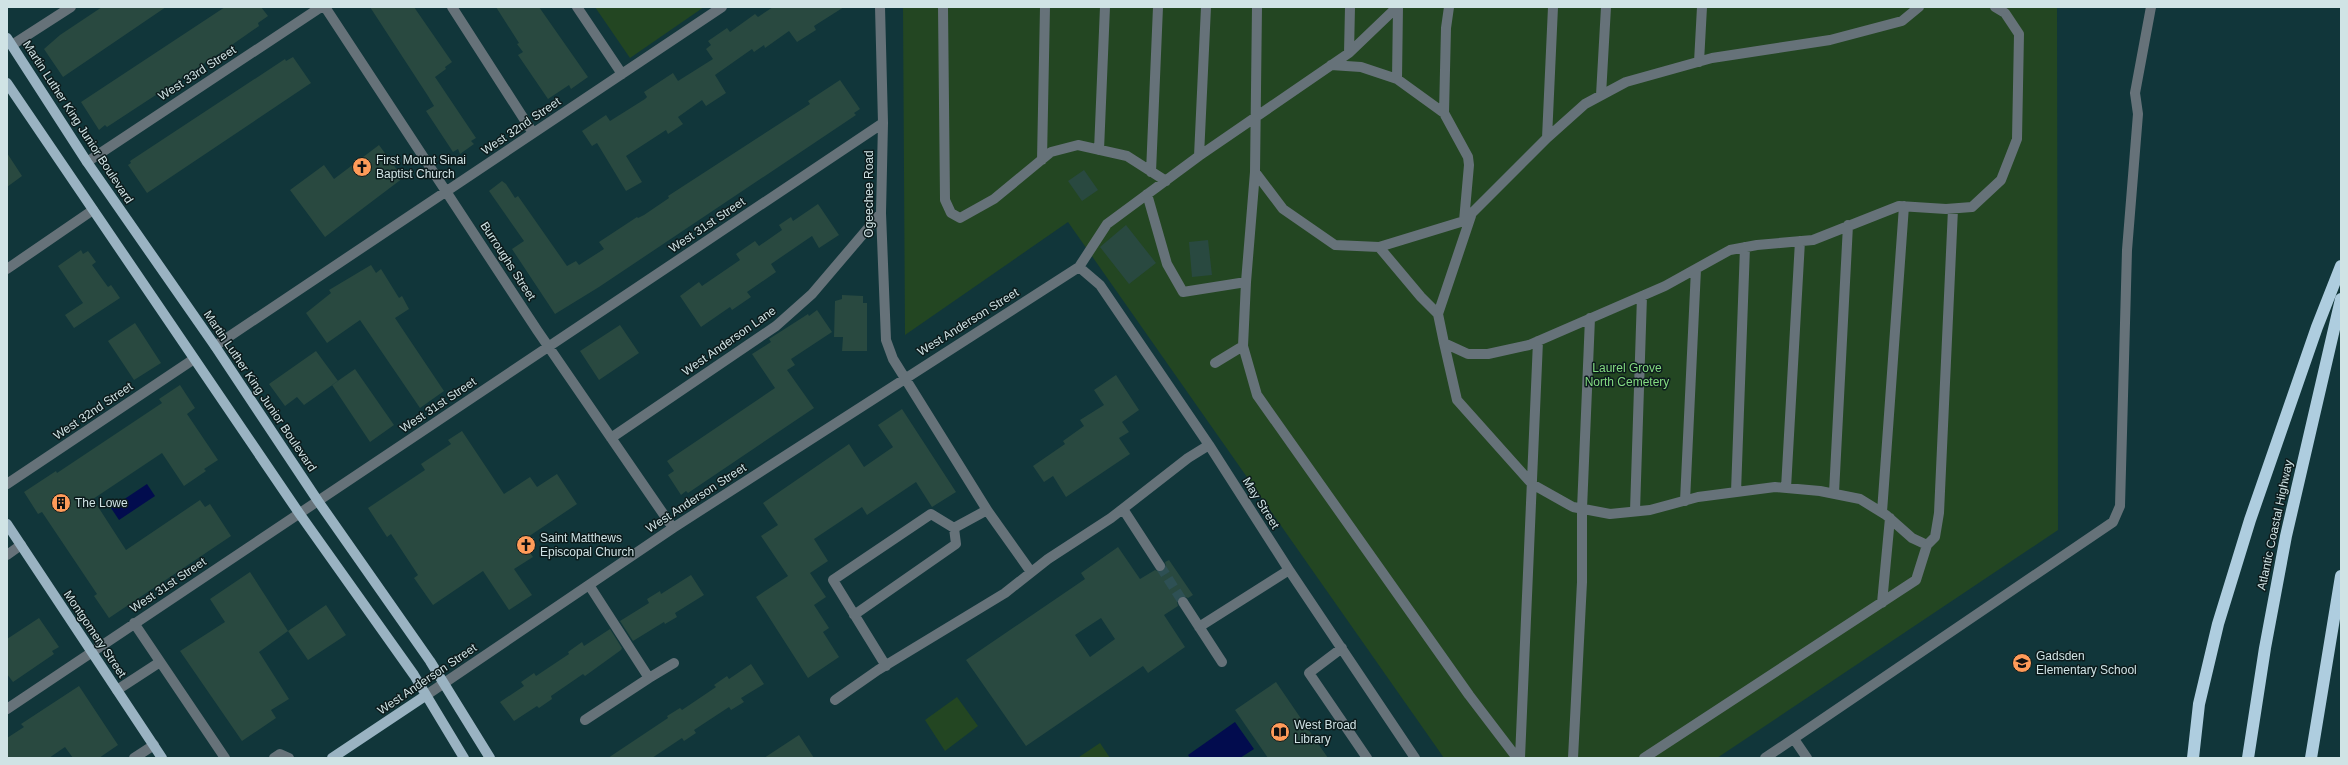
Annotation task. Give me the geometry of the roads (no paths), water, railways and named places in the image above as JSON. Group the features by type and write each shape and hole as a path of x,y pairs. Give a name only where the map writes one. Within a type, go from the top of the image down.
{"highway":[{"path":"2193,758 2199,704 2218,624 2250,520 2317,327 2341,266"},
{"name":"Atlantic Coastal Highway","path":"2248,758 2257,694 2286,536 2341,299"},
{"path":"2311,758 2341,576"}],"main road":[{"name":"Martin Luther King Junior Boulevard","path":"9,42 87,162 215,346 318,501 444,683 490,758"},
{"path":"7,83 299,512 414,675 425,696 464,758"},
{"name":"Montgomery Street","path":"7,524 162,758"},
{"name":"West Anderson Street","path":"332,758 425,696"}],"street":[{"path":"9,42 71,7"},
{"name":"West 33rd Street","path":"87,162 321,7"},
{"name":"Burroughs Street","path":"325,7 549,346 673,528"},
{"path":"452,7 533,133"},
{"path":"577,7 622,74"},
{"name":"West 32nd Street","path":"215,346 722,7"},
{"name":"Ogeechee Road","path":"880,7 883,123 881,213 886,340 893,359 987,510 1031,572"},
{"path":"943,7 945,200 951,213 960,218 994,199 1051,152 1078,145 1126,156 1166,180"},
{"path":"1042,160 1045,7"},
{"path":"1099,150 1105,7"},
{"path":"1152,172 1158,7"},
{"path":"1199,156 1206,7"},
{"path":"1256,7 1254,117 1255,172 1246,282 1243,346 1257,395 1469,695 1517,758"},
{"path":"1349,53 1350,7"},
{"path":"1079,267 1107,224 1254,117 1349,53 1398,7"},
{"path":"1397,79 1398,7"},
{"path":"1444,113 1446,28 1449,7"},
{"path":"1546,138 1553,7"},
{"path":"1601,95 1606,7"},
{"path":"1699,62 1702,7"},
{"path":"1255,172 1283,209 1335,245 1379,247 1468,218 1546,138 1585,104 1626,82 1699,62 1830,40 1902,21 1920,7"},
{"path":"1444,343 1468,354 1488,354 1538,341 1642,296 1730,250 1813,240 1899,206 1953,209 1972,207 2001,180 2017,140 2019,34 2005,13 1995,7"},
{"path":"1765,758 2113,522 2120,506 2127,250 2138,114 2135,93 2151,7"},
{"path":"1332,64 1361,67 1397,79 1444,113 1468,156 1468,218 1438,314 1457,400 1532,484 1573,507 1610,514 1635,511 1736,492 1775,487 1834,493 1860,498 1886,515 1912,538 1927,545"},
{"name":"West 31st Street","path":"7,709 299,512 318,501 883,123"},
{"path":"1147,194 1166,264 1183,292 1246,282"},
{"path":"1882,603 1904,206"},
{"path":"1644,758 1916,580 1927,545 1935,537 1939,513 1953,209"},
{"path":"7,269 93,210"},
{"name":"West Anderson Lane","path":"611,438 776,326 812,294 881,213"},
{"path":"1834,493 1848,225"},
{"path":"1786,488 1800,241"},
{"path":"1379,247 1421,297 1438,314"},
{"path":"1736,492 1745,247"},
{"name":"West Anderson Street","path":"425,696 673,528 905,377 1079,267"},
{"name":"May Street","path":"1079,267 1100,285 1209,445 1289,570 1415,758"},
{"path":"1685,501 1696,269"},
{"path":"1635,511 1642,296"},
{"path":"1573,758 1582,582 1582,509 1590,318"},
{"path":"1520,758 1538,384 1538,341"},
{"path":"1215,363 1243,346"},
{"name":"West 32nd Street","path":"7,484 194,359"},
{"path":"835,700 886,666 1005,593 1031,572 1123,508 1188,458 1209,445"},
{"path":"1123,508 1160,566"},
{"path":"954,528 987,510"},
{"path":"886,666 833,580 931,514 954,528"},
{"path":"854,615 956,544 954,528"},
{"path":"7,555 21,545"},
{"path":"1199,627 1289,570"},
{"path":"589,585 649,678"},
{"path":"1183,602 1222,662"},
{"path":"134,623 225,758"},
{"path":"1342,648 1309,673 1367,758"},
{"path":"117,690 160,662"},
{"path":"585,720 674,663"},
{"path":"1794,739 1807,758"},
{"path":"134,758 154,745"},
{"path":"274,758 280,754 289,758"}],"tunnel":[{"path":"1160,566 1183,602"}],"place":[{"name":"First Mount Sinai Baptist Church","path":"362,167"},
{"name":"The Lowe","path":"61,503"},
{"name":"Saint Matthews Episcopal Church","path":"526,545"},
{"name":"Gadsden Elementary School","path":"2022,663"},
{"name":"West Broad Library","path":"1280,732"}],"park label":[{"name":"Laurel Grove North Cemetery","path":"1627,375"}]}
